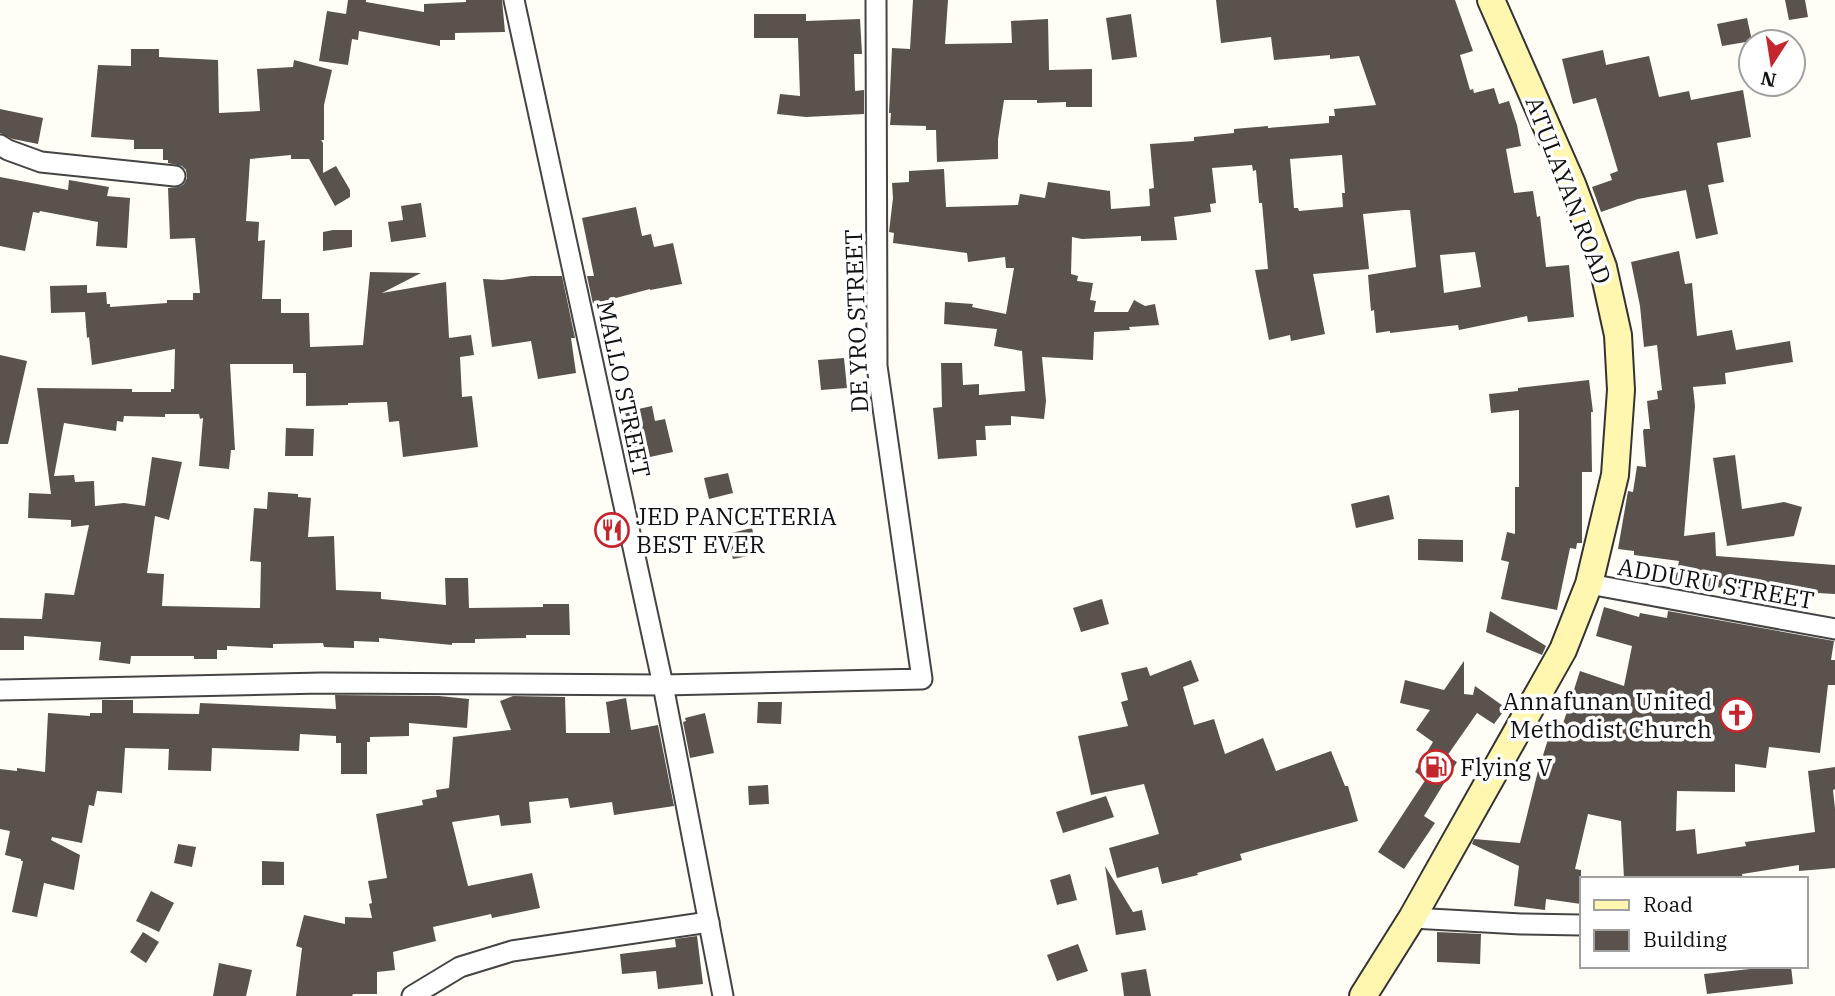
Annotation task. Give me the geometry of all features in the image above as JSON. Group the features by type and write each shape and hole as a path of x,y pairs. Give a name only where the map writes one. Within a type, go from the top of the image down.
{"main road":[{"name":"ATULAYAN ROAD","path":"1363,996 1412,918 1563,650 1589,584 1615,475 1621,390 1618,335 1603,267 1572,184 1491,0"}],"street":[{"name":"MALLO STREET","path":"514,0 663,685 723,996"},
{"name":"DE YRO STREET","path":"663,685 922,679 877,366 876,0"},
{"path":"0,145 41,162 175,176"},
{"name":"ADDURU STREET","path":"1589,584 1835,629"},
{"path":"0,690 323,683 663,685"},
{"path":"1412,918 1521,925 1580,925"},
{"path":"412,996 460,967 512,951 709,922"}],"building":[{"path":"348,0 366,0 424,12 424,4 502,0 505,32 455,33 455,40 440,40 440,46 359,31 358,40 352,39 348,65 319,61 327,11 346,14"},
{"path":"913,0 948,0 945,44 1012,43 1011,21 1048,19 1049,70 1092,69 1092,107 1066,107 1066,102 1004,100 998,159 937,162 936,130 926,130 926,126 890,125 892,48 910,49"},
{"path":"1216,0 1455,0 1473,51 1460,55 1470,90 1473,89 1474,93 1494,88 1499,104 1509,101 1521,146 1506,149 1514,193 1533,191 1537,217 1540,216 1546,267 1569,265 1574,317 1528,322 1527,316 1459,330 1458,325 1376,333 1368,275 1416,267 1410,210 1404,210 1363,214 1369,269 1313,274 1325,334 1291,341 1290,335 1269,340 1255,270 1268,269 1256,170 1253,171 1252,165 1212,168 1216,203 1210,204 1211,212 1174,217 1177,240 1141,241 1141,236 1082,239 1072,237 1071,274 1078,276 1077,281 1093,283 1090,300 1096,301 1094,312 1128,312 1134,300 1145,306 1155,304 1159,325 1094,332 1093,360 1042,357 1046,401 1044,419 1011,416 1011,425 985,426 986,440 976,440 977,456 938,459 933,408 942,407 941,363 962,363 963,385 979,384 979,395 1025,391 1022,351 994,346 997,329 944,324 945,302 973,304 972,307 1006,314 1014,268 1006,268 1005,257 968,262 967,253 893,243 894,233 889,232 892,183 909,182 909,171 944,169 946,207 1018,205 1020,194 1045,198 1048,182 1110,191 1111,209 1150,206 1149,189 1154,188 1150,144 1194,141 1194,137 1234,133 1234,129 1329,123 1329,116 1335,116 1334,109 1376,105 1359,56 1330,59 1330,55 1274,60 1271,37 1221,43","holes":["1342,155 1345,193 1342,193 1343,207 1299,211 1294,208 1290,159","1475,252 1481,287 1444,293 1440,255"]},
{"path":"1785,0 1805,0 1808,17 1789,20"},
{"path":"754,14 806,14 806,21 860,19 862,54 854,54 855,91 864,90 864,114 806,117 777,114 780,94 800,96 798,38 754,38"},
{"path":"1131,14 1137,57 1112,60 1106,18"},
{"path":"1747,18 1749,28 1737,28 1737,44 1722,46 1717,24"},
{"path":"131,49 159,49 159,57 218,60 219,113 260,111 257,69 293,67 294,60 332,70 324,105 324,140 321,140 323,173 336,166 350,190 350,197 335,206 309,159 291,159 291,155 250,159 246,221 259,222 258,241 265,240 262,299 281,299 281,313 309,313 310,347 363,345 370,272 421,273 382,293 446,282 449,338 471,335 474,355 460,357 462,397 472,396 478,447 403,457 399,421 389,422 387,402 306,406 306,373 293,373 293,364 230,364 235,450 231,450 229,469 199,466 203,418 200,419 199,414 165,414 165,417 124,416 123,422 117,421 116,431 64,423 54,476 74,475 75,482 94,481 95,506 124,503 145,506 152,457 182,462 169,520 155,516 147,573 164,574 162,606 260,608 261,562 250,561 254,508 267,509 268,492 298,494 298,497 311,498 308,537 334,536 336,590 381,592 381,599 446,605 445,578 468,578 469,608 569,604 570,635 475,639 475,643 452,645 379,638 379,642 354,641 354,648 324,647 323,643 273,644 273,648 227,646 227,650 217,650 217,659 194,659 194,656 131,656 130,664 99,660 101,642 24,636 24,650 0,650 0,618 42,619 45,593 74,595 89,525 71,527 71,520 28,518 29,493 51,494 37,388 132,389 132,392 171,392 171,389 174,389 175,349 92,365 85,312 51,313 50,286 87,285 87,293 106,292 107,304 110,304 110,307 167,303 167,300 193,300 193,293 200,293 195,238 170,239 168,188 184,184 187,178 186,170 163,160 163,149 134,149 134,140 91,137 98,65 131,66"},
{"path":"1603,50 1606,65 1649,56 1659,97 1689,91 1691,100 1737,91 1737,98 1744,98 1751,137 1717,143 1724,182 1708,185 1718,234 1696,239 1686,190 1638,199 1601,212 1592,187 1612,180 1610,174 1618,171 1596,98 1573,104 1562,59"},
{"path":"0,109 43,118 38,144 13,139 0,133"},
{"path":"0,177 68,190 69,180 109,187 107,196 130,198 127,248 96,246 98,222 40,211 33,212 25,251 0,246"},
{"path":"421,203 426,237 391,242 388,222 403,220 401,206"},
{"path":"636,207 642,236 651,234 654,247 673,243 682,284 650,289 593,304 587,276 594,276 582,218"},
{"path":"352,230 352,247 323,251 323,232"},
{"path":"1679,251 1685,284 1692,283 1697,336 1732,330 1736,350 1790,341 1793,362 1725,373 1726,384 1693,387 1695,406 1684,536 1715,532 1716,556 1835,565 1835,594 1674,585 1679,561 1634,555 1634,551 1618,549 1628,491 1633,492 1637,466 1646,467 1643,431 1650,429 1647,401 1658,399 1657,391 1662,390 1657,345 1644,347 1640,306 1631,262"},
{"path":"562,276 575,338 571,338 576,373 538,379 531,341 492,347 483,279 502,280"},
{"path":"0,355 27,361 8,444 0,444"},
{"path":"844,358 847,388 821,390 818,360"},
{"path":"1589,380 1593,412 1592,472 1582,472 1582,543 1577,543 1576,549 1570,548 1557,610 1501,599 1509,562 1501,560 1507,532 1515,534 1515,487 1519,487 1519,410 1491,413 1489,394"},
{"path":"652,406 655,421 665,419 673,452 631,461 625,435 630,434 625,412"},
{"path":"286,428 314,429 313,456 285,456"},
{"path":"1735,455 1742,509 1784,502 1802,507 1794,536 1727,546 1713,458"},
{"path":"728,473 733,493 709,499 704,478"},
{"path":"1389,495 1394,519 1356,528 1351,504"},
{"path":"752,528 758,554 733,559 727,534"},
{"path":"1418,539 1463,540 1463,562 1418,560"},
{"path":"1102,599 1109,624 1081,632 1073,608"},
{"path":"1604,607 1639,617 1640,613 1667,618 1668,611 1834,641 1831,660 1835,660 1835,685 1828,685 1820,753 1769,747 1766,768 1735,764 1735,792 1677,791 1676,831 1695,829 1697,854 1746,846 1745,842 1815,832 1808,771 1835,767 1835,868 1799,871 1799,865 1742,874 1743,877 1624,877 1621,821 1588,814 1575,869 1581,870 1580,904 1546,899 1545,910 1514,906 1519,866 1472,844 1474,839 1520,843 1551,730 1560,733 1580,671 1624,686 1632,646 1596,636"},
{"path":"1490,611 1546,646 1542,655 1486,632"},
{"path":"1191,660 1199,681 1183,687 1194,725 1214,719 1225,754 1263,738 1276,771 1331,751 1345,786 1348,786 1358,821 1240,854 1242,860 1162,884 1158,867 1117,878 1109,848 1159,834 1144,784 1091,795 1078,736 1128,726 1121,702 1128,700 1121,673 1147,667 1150,676"},
{"path":"1464,661 1464,694 1473,695 1475,686 1506,708 1494,724 1477,713 1447,756 1457,762 1424,816 1435,823 1404,869 1378,852 1426,779 1415,772 1433,742 1416,730 1430,710 1400,703 1405,680 1444,690"},
{"path":"335,695 439,696 469,699 467,728 409,723 409,736 370,737 370,742 367,742 367,774 341,774 341,743 336,743 336,736 300,734 299,751 212,748 211,771 168,770 169,749 125,748 122,793 97,791 94,806 89,805 82,843 52,837 51,840 80,855 74,890 44,883 37,917 12,912 23,861 5,855 10,831 0,829 0,769 17,771 17,768 45,772 48,713 90,716 90,713 102,713 102,700 133,700 133,713 199,714 200,703 336,709"},
{"path":"513,696 565,697 566,733 610,733 606,702 626,698 631,730 658,725 674,806 614,815 612,802 570,808 568,798 529,802 531,823 501,826 499,815 452,822 468,886 532,873 540,908 492,918 491,914 433,927 436,941 393,952 395,970 377,972 377,994 296,996 302,948 296,946 304,915 345,924 345,917 372,918 368,881 387,878 376,814 423,805 422,800 437,797 436,790 449,788 453,737 511,730 500,701"},
{"path":"758,702 782,702 781,724 757,723"},
{"path":"705,713 714,753 690,758 683,722 686,721 685,718"},
{"path":"768,785 769,804 749,805 748,786"},
{"path":"1106,796 1114,817 1063,833 1056,812"},
{"path":"178,844 196,847 192,867 174,863"},
{"path":"262,861 284,862 284,885 262,885"},
{"path":"1105,866 1133,912 1142,910 1146,930 1116,935"},
{"path":"1070,874 1077,900 1057,905 1050,880"},
{"path":"151,891 174,903 159,932 136,921"},
{"path":"143,932 159,942 146,963 130,952"},
{"path":"1437,932 1481,934 1480,964 1437,962"},
{"path":"697,936 703,984 658,989 656,971 622,974 620,954 676,947 675,939"},
{"path":"1078,944 1088,971 1057,981 1047,955"},
{"path":"219,963 252,970 246,996 213,996"},
{"path":"1791,968 1793,984 1707,994 1704,974"},
{"path":"1146,969 1151,996 1124,996 1121,973"}],"place":[{"name":"JED PANCETERIA BEST EVER","path":"612,530"},
{"name":"Annafunan United Methodist Church","path":"1737,715"},
{"name":"Flying V","path":"1436,767"}]}
